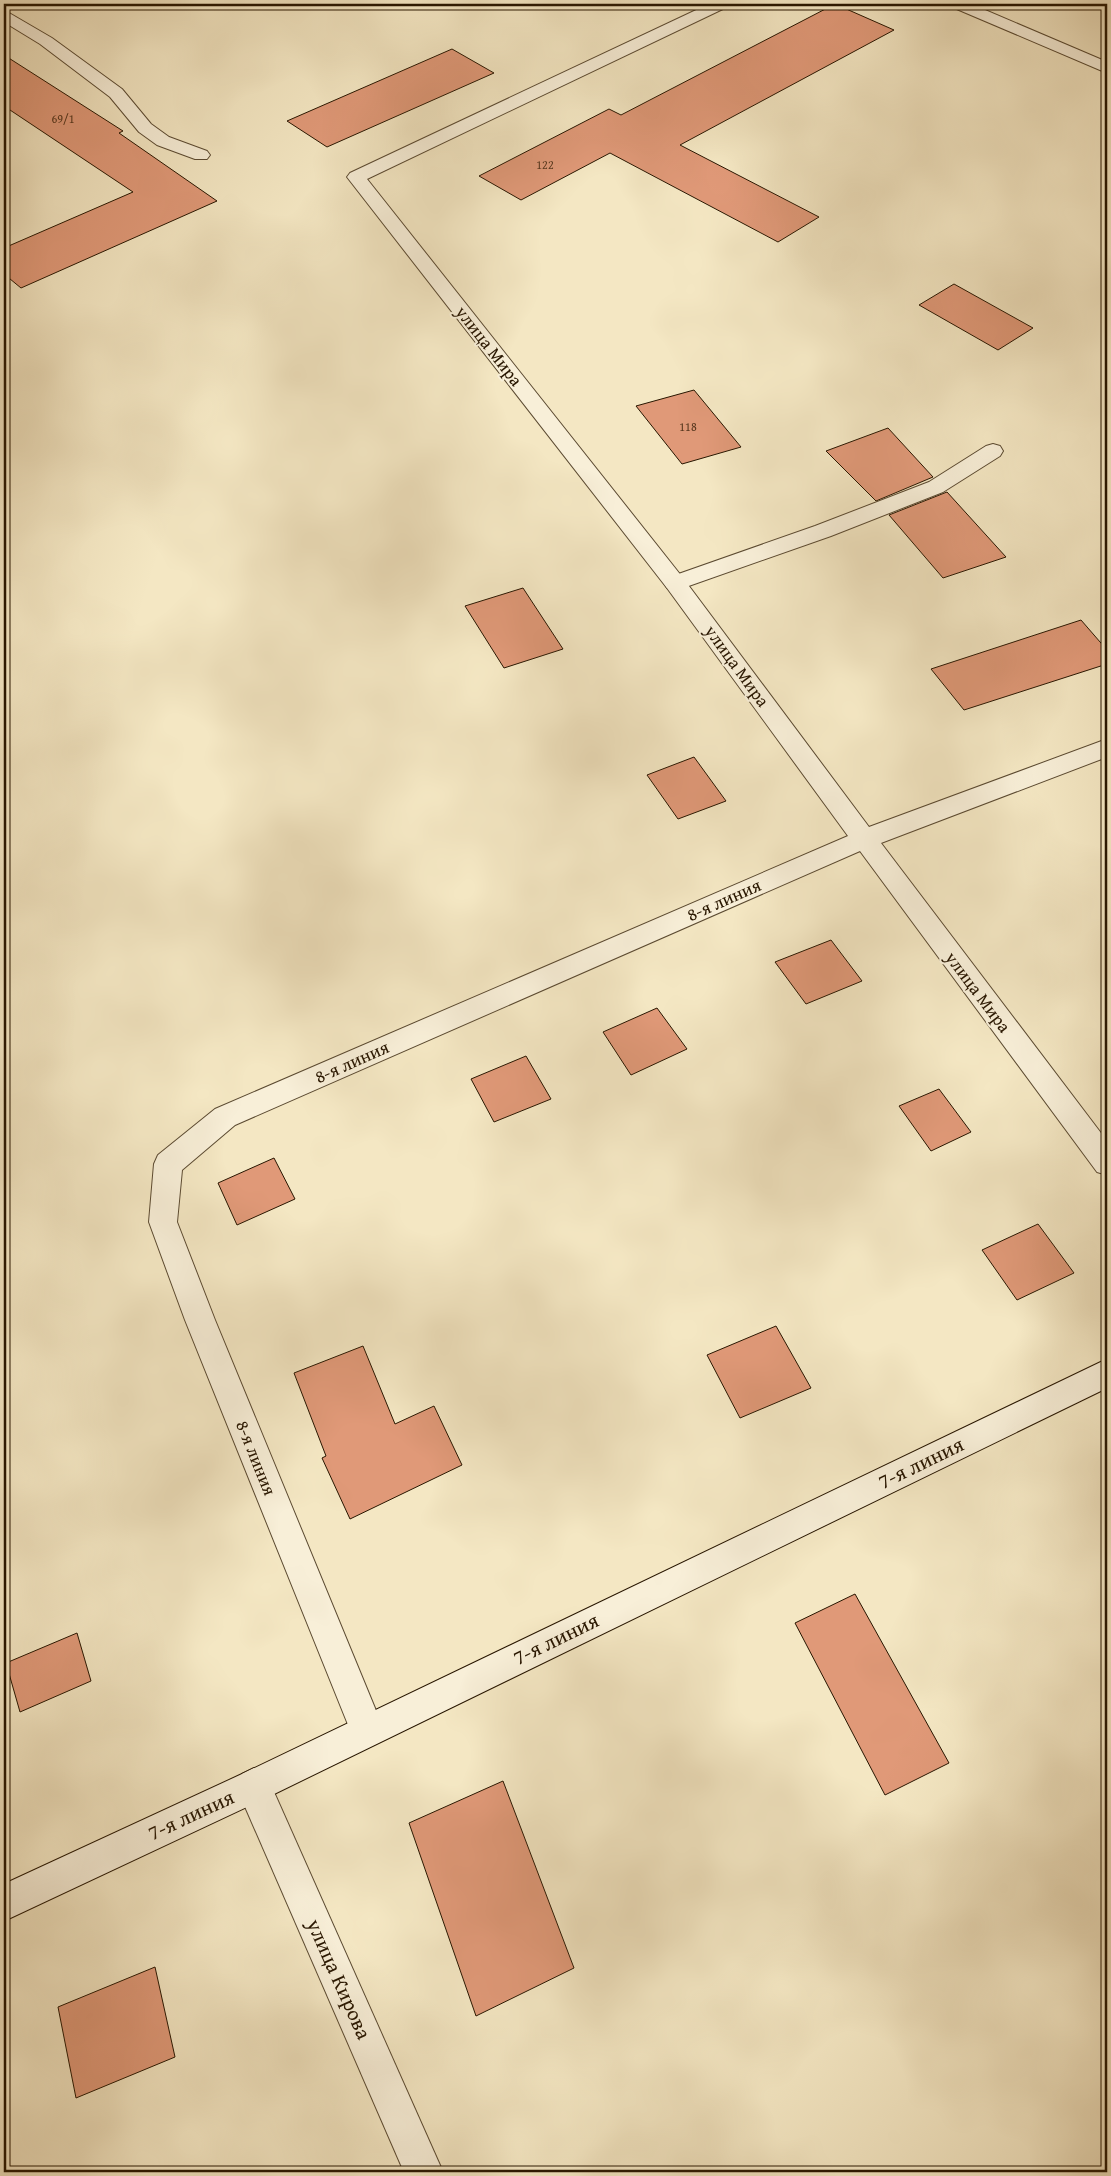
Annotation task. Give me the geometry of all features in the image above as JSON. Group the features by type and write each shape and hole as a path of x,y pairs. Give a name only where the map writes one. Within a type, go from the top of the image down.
{"street":[{"name":"улица Мира","path":"721,4 356,177 675,583 864,840 1107,1163"},
{"path":"958,4 1107,68"},
{"path":"4,15 46,41 116,93 145,128 163,141 200,156"},
{"path":"675,583 823,531 936,487 993,451"},
{"name":"8-я линия","path":"367,1730 200,1320 164,1222 168,1164 226,1117 864,840 1107,748"},
{"name":"7-я линия","path":"4,1903 254,1786 1107,1373"},
{"name":"улица Кирова","path":"254,1786 424,2172"}],"building":[{"path":"835,4 894,30 680,145 819,217 778,242 610,153 521,200 479,176 609,109 621,115"},
{"path":"452,49 494,73 327,147 287,121"},
{"path":"4,55 123,131 119,133 217,201 21,288 4,274 4,248 133,192 4,106"},
{"path":"954,284 1033,328 998,350 919,305"},
{"path":"694,390 741,447 682,464 636,406"},
{"path":"888,428 933,477 876,501 826,451"},
{"path":"947,492 1006,557 943,578 889,515"},
{"path":"523,588 563,649 504,668 465,606"},
{"path":"1081,620 1107,650 1107,664 964,710 931,669"},
{"path":"694,757 726,801 678,819 647,775"},
{"path":"831,940 862,981 806,1004 775,962"},
{"path":"657,1008 687,1049 631,1075 603,1032"},
{"path":"526,1056 551,1099 494,1122 471,1079"},
{"path":"939,1089 971,1132 931,1151 899,1106"},
{"path":"274,1158 295,1199 237,1225 218,1183"},
{"path":"1038,1224 1074,1273 1017,1300 982,1250"},
{"path":"776,1326 811,1388 740,1418 707,1355"},
{"path":"363,1346 395,1424 434,1406 462,1465 350,1519 322,1458 326,1456 294,1373"},
{"path":"855,1594 949,1763 885,1795 795,1623"},
{"path":"77,1633 91,1681 20,1712 6,1663"},
{"path":"503,1781 574,1968 476,2016 409,1823"},
{"path":"155,1967 175,2057 76,2098 58,2007"}]}
